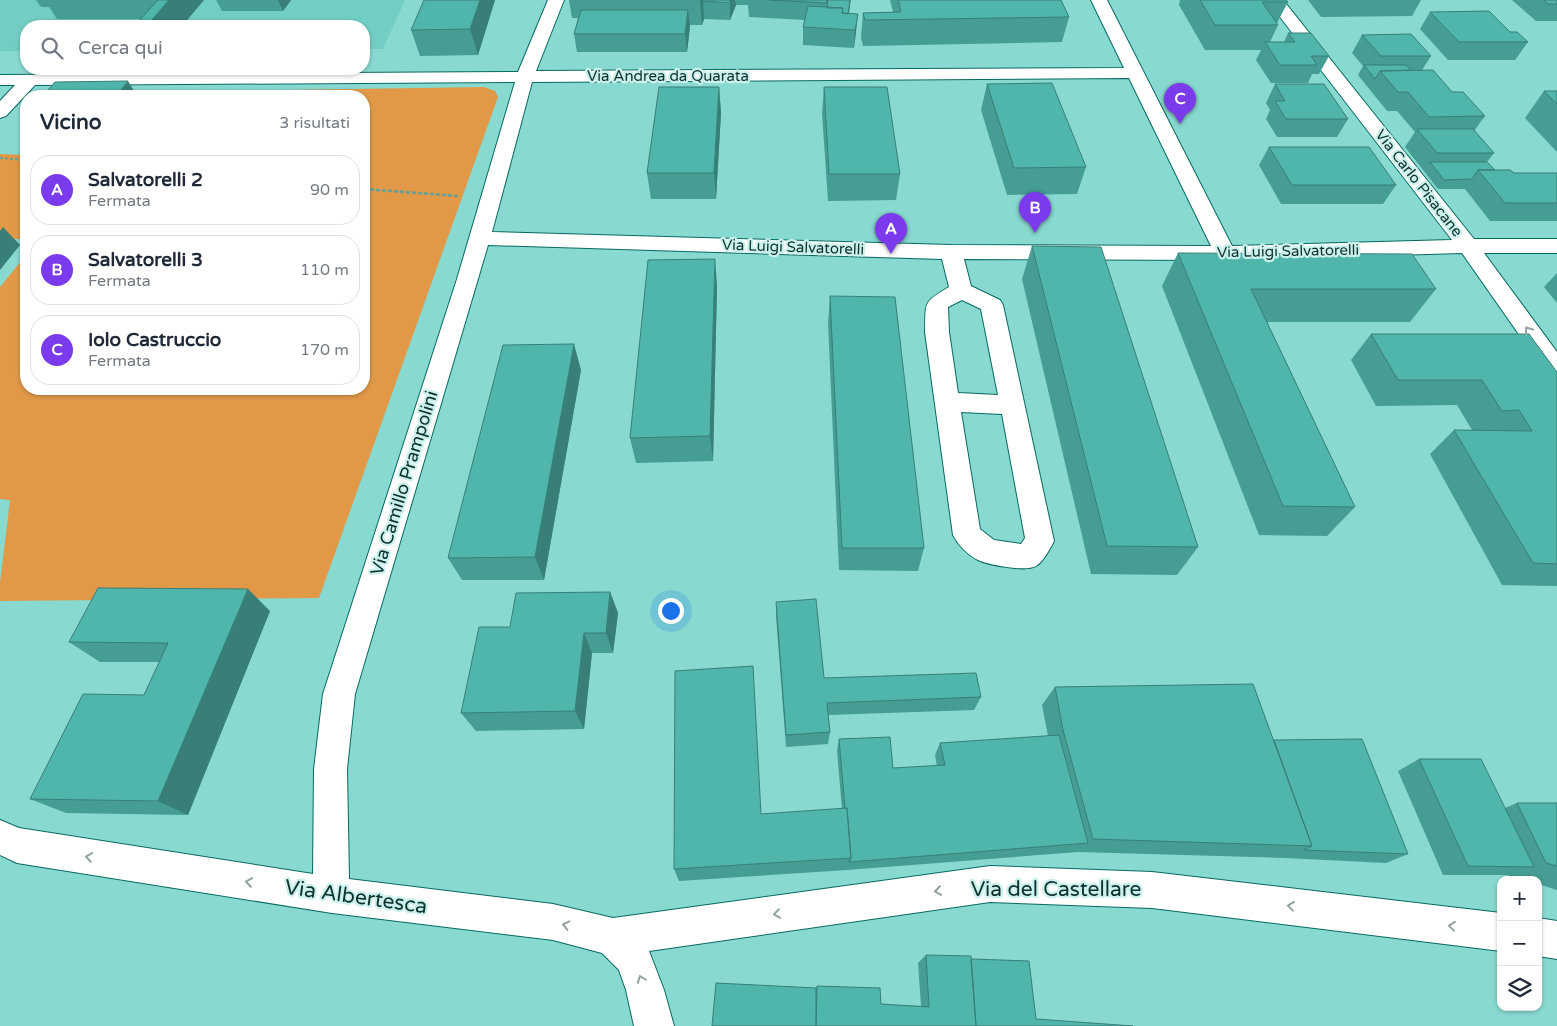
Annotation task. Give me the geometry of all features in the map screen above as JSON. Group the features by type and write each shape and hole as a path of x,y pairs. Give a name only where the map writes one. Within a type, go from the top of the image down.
{"street":[{"name":"Via Camillo Prampolini","path":"332,895 329,824 330,764 332,729 339,694 492,195 525,77 556,0"},
{"path":"1099,0 1224,253"},
{"name":"Via Carlo Pisacane","path":"1275,0 1468,246 1557,370"},
{"name":"Via Andrea da Quarata","path":"0,80 1134,73"},
{"path":"21,90 30,80"},
{"path":"0,112 20,91"},
{"name":"Via Luigi Salvatorelli","path":"479,238 951,252 1224,253 1468,246 1557,246"},
{"path":"951,252 961,290 992,305 1040,541 1027,557 987,551 967,536 937,332 937,304 961,290"},
{"path":"947,402 1012,405"},
{"name":"Via Albertesca","path":"0,837 17,845 332,895 553,922 613,937"},
{"name":"Via del Castellare","path":"613,937 990,884 1152,890 1497,932"},
{"path":"613,937 633,958 645,990 654,1026"},
{"path":"1542,938 1557,940"}],"path":[{"path":"0,158 20,160"},
{"path":"370,190 447,196 492,195"}],"shaded area":[{"path":"0,0 405,0 383,49 370,49 370,20 20,20 20,51 0,51"},
{"path":"484,87 495,91 498,97 319,598 0,601 0,583 10,500 0,499 0,287 20,262 20,395 370,395 370,90 283,90"},
{"path":"0,154 20,155 20,239 0,239"}],"building":[{"path":"158,0 169,0 152,20 140,20"},
{"path":"424,0 480,0 470,29 411,30"},
{"path":"730,0 730,3 703,1"},
{"path":"769,0 827,0 826,3"},
{"path":"828,0 850,0 848,14 842,13 843,8 827,8"},
{"path":"898,0 1061,0 1069,17 865,20 863,13 901,12"},
{"path":"1200,0 1286,0 1288,2 1262,2 1278,25 1215,25"},
{"path":"1544,0 1557,0 1557,4 1548,4"},
{"path":"808,6 843,8 842,13 858,14 855,30 803,27"},
{"path":"581,10 688,10 685,34 574,34"},
{"path":"1489,11 1510,32 1517,32 1528,42 1459,42 1430,12"},
{"path":"1288,33 1311,33 1329,56 1311,56 1317,65 1280,65 1265,42 1295,42"},
{"path":"1411,34 1431,56 1381,56 1362,35"},
{"path":"1364,65 1406,65 1411,70 1380,71 1375,79"},
{"path":"1433,70 1452,92 1463,92 1485,116 1429,117 1408,92 1398,92 1380,71"},
{"path":"128,81 121,90 48,90 55,82"},
{"path":"1052,83 1086,167 1014,168 987,84"},
{"path":"1275,84 1324,84 1348,119 1286,119 1275,101 1285,101"},
{"path":"659,87 719,87 714,173 647,173"},
{"path":"824,87 887,87 900,174 829,174"},
{"path":"1544,91 1557,91 1557,104"},
{"path":"1417,129 1473,129 1494,153 1437,153"},
{"path":"1269,147 1369,147 1396,185 1292,185"},
{"path":"1430,162 1487,162 1495,170 1478,170 1472,179 1444,180"},
{"path":"1478,170 1510,170 1514,173 1557,173 1557,203 1505,203"},
{"path":"1032,246 1101,247 1198,547 1107,546"},
{"path":"1178,253 1412,254 1436,289 1251,289 1355,507 1283,506"},
{"path":"715,259 710,436 630,438 648,260"},
{"path":"830,296 895,297 924,548 842,548"},
{"path":"1371,334 1529,334 1557,372 1557,564 1533,563 1454,430 1532,431 1519,410 1502,411 1482,380 1398,380"},
{"path":"574,344 535,557 448,558 503,345"},
{"path":"98,588 248,589 158,801 30,799 83,694 144,695 168,643 69,642"},
{"path":"610,592 606,633 584,633 575,711 461,713 479,627 510,627 516,593"},
{"path":"816,599 824,678 976,673 981,697 827,703 830,732 786,735 776,602"},
{"path":"753,666 761,814 847,808 851,858 674,869 675,671"},
{"path":"1253,684 1312,846 1093,839 1063,730 1055,687"},
{"path":"1059,735 1088,843 849,862 851,858 847,808 845,808 839,739 890,737 893,768 945,765 940,743"},
{"path":"1362,739 1408,854 1304,850 1312,846 1274,740"},
{"path":"1419,759 1481,759 1534,867 1468,866"},
{"path":"1517,803 1557,803 1557,866 1546,863"},
{"path":"926,955 971,956 976,1026 816,1026 817,986 880,988 881,1004 929,1007"},
{"path":"971,959 1029,961 1036,1019 1133,1026 976,1026"},
{"path":"716,983 816,988 816,1026 712,1026"}],"place":[{"name":"Iolo Castruccio","path":"1180,124"},
{"name":"Salvatorelli 3","path":"1035,233"},
{"name":"Salvatorelli 2","path":"891,254"}]}
